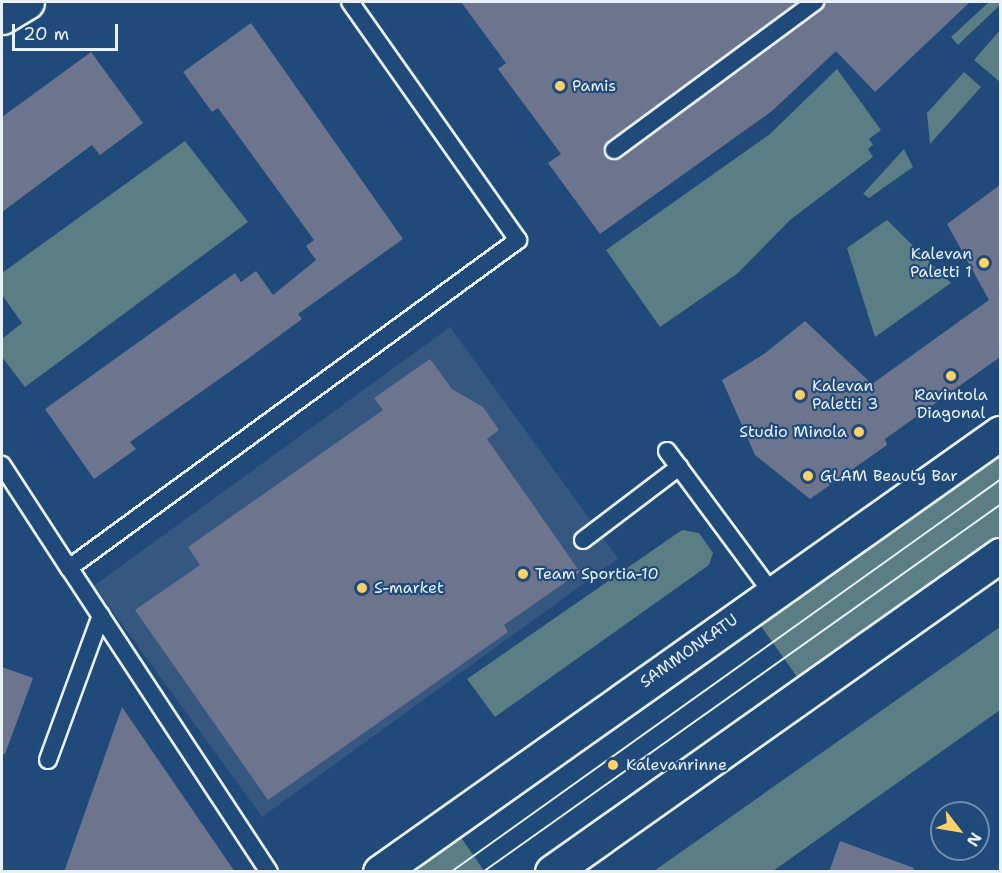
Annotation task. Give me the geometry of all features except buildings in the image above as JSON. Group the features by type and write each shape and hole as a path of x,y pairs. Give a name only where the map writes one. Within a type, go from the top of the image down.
{"main road":[{"path":"2,17 27,2"},
{"name":"SAMMONKATU","path":"380,872 1000,433"},
{"path":"552,872 1000,555"}],"lane":[{"path":"69,568 518,240 350,2"},
{"path":"614,150 815,2"},
{"path":"667,451 772,593"},
{"path":"2,465 269,872"},
{"path":"583,540 679,468"},
{"path":"48,760 101,615"}],"shaded area":[{"name":"S-market","path":"450,327 618,558 262,817 94,586"}],"green space":[{"path":"989,2 1000,2 1000,5 958,45 951,37"},
{"path":"1000,30 1000,82 974,60"},
{"path":"837,69 881,130 869,139 873,145 868,149 873,157 790,220 738,273 660,327 606,250 770,134"},
{"path":"964,72 981,87 930,144 927,113"},
{"path":"185,141 248,222 25,387 2,357 2,339 22,323 2,295 2,273"},
{"path":"904,149 913,167 869,198 863,194"},
{"path":"887,220 951,283 875,337 847,248"},
{"path":"1000,447 1000,536 800,681 756,619"},
{"path":"682,530 699,533 713,553 709,565 495,717 467,679"},
{"path":"1000,627 1000,710 773,871 654,871"},
{"path":"458,833 484,871 416,872 424,865"}],"tram line":[{"path":"451,872 1000,480"},
{"path":"483,872 1000,505"}],"place":[{"name":"Pamis","path":"560,86"},
{"name":"Kalevan Paletti 1","path":"984,263"},
{"name":"Ravintola Diagonal","path":"951,376"},
{"name":"Kalevan Paletti 3","path":"800,395"},
{"name":"Studio Minola","path":"859,432"},
{"name":"GLAM Beauty Bar","path":"808,476"},
{"name":"Team Sportia-10","path":"523,574"},
{"name":"S-market","path":"362,588"},
{"name":"Kalevanrinne","path":"613,765"}]}
